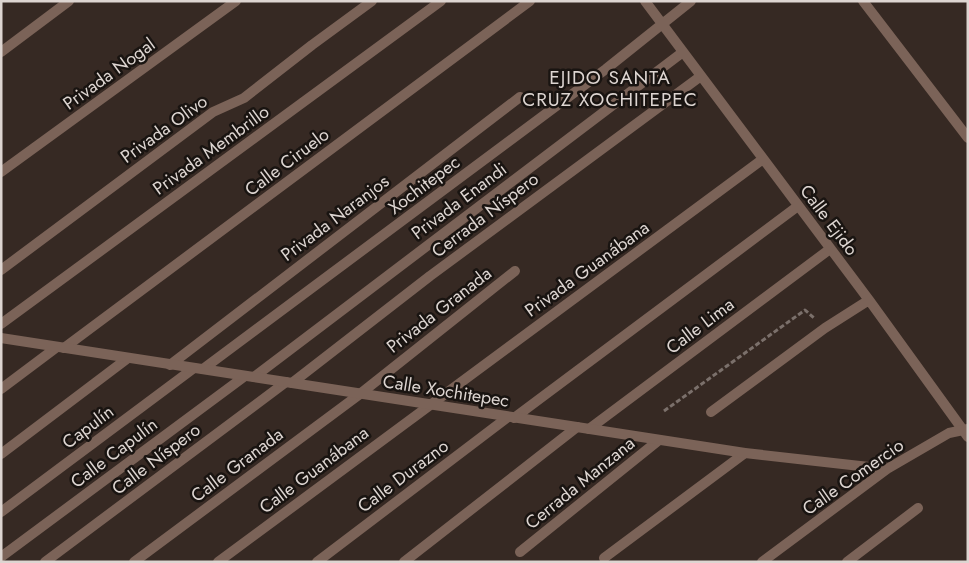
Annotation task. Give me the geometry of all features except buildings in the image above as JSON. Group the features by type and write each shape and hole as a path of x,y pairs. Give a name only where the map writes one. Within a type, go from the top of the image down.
{"street":[{"path":"1,52 69,1"},
{"name":"Privada Nogal","path":"1,172 236,1"},
{"name":"Privada Olivo","path":"1,270 213,112 244,98 372,1"},
{"name":"Privada Membrillo","path":"1,324 441,1"},
{"name":"Calle Ciruelo","path":"1,389 530,1"},
{"name":"Calle Ejido","path":"645,1 966,432"},
{"path":"663,25 691,1"},
{"path":"863,1 968,138"},
{"name":"Xochitepec","path":"199,369 575,93 663,25"},
{"name":"Privada Enandi","path":"250,377 683,52"},
{"name":"Cerrada Níspero","path":"289,383 700,76"},
{"name":"Privada Naranjos","path":"170,364 520,98"},
{"name":"Privada Guanábana","path":"430,404 763,159"},
{"name":"Calle Durazno","path":"317,562 798,206"},
{"name":"Calle Lima","path":"589,429 830,249"},
{"name":"Privada Granada","path":"360,394 514,270"},
{"path":"711,412 825,328 868,300"},
{"name":"Calle Xochitepec","path":"1,338 745,453 887,470"},
{"path":"1,454 128,358"},
{"name":"Capulín","path":"1,512 199,369"},
{"name":"Calle Capulín","path":"1,557 250,377"},
{"name":"Calle Níspero","path":"45,562 289,383"},
{"name":"Calle Granada","path":"134,562 360,394"},
{"name":"Calle Guanábana","path":"218,562 430,404"},
{"path":"404,562 578,427"},
{"name":"Calle Comercio","path":"762,562 887,470 949,433 966,432"},
{"name":"Cerrada Manzana","path":"520,552 660,440"},
{"path":"604,558 745,453"},
{"path":"847,562 918,508"}],"path":[{"path":"664,410 805,310 825,328"}],"district":[{"name":"EJIDO SANTA CRUZ XOCHITEPEC","path":"610,88"}]}
